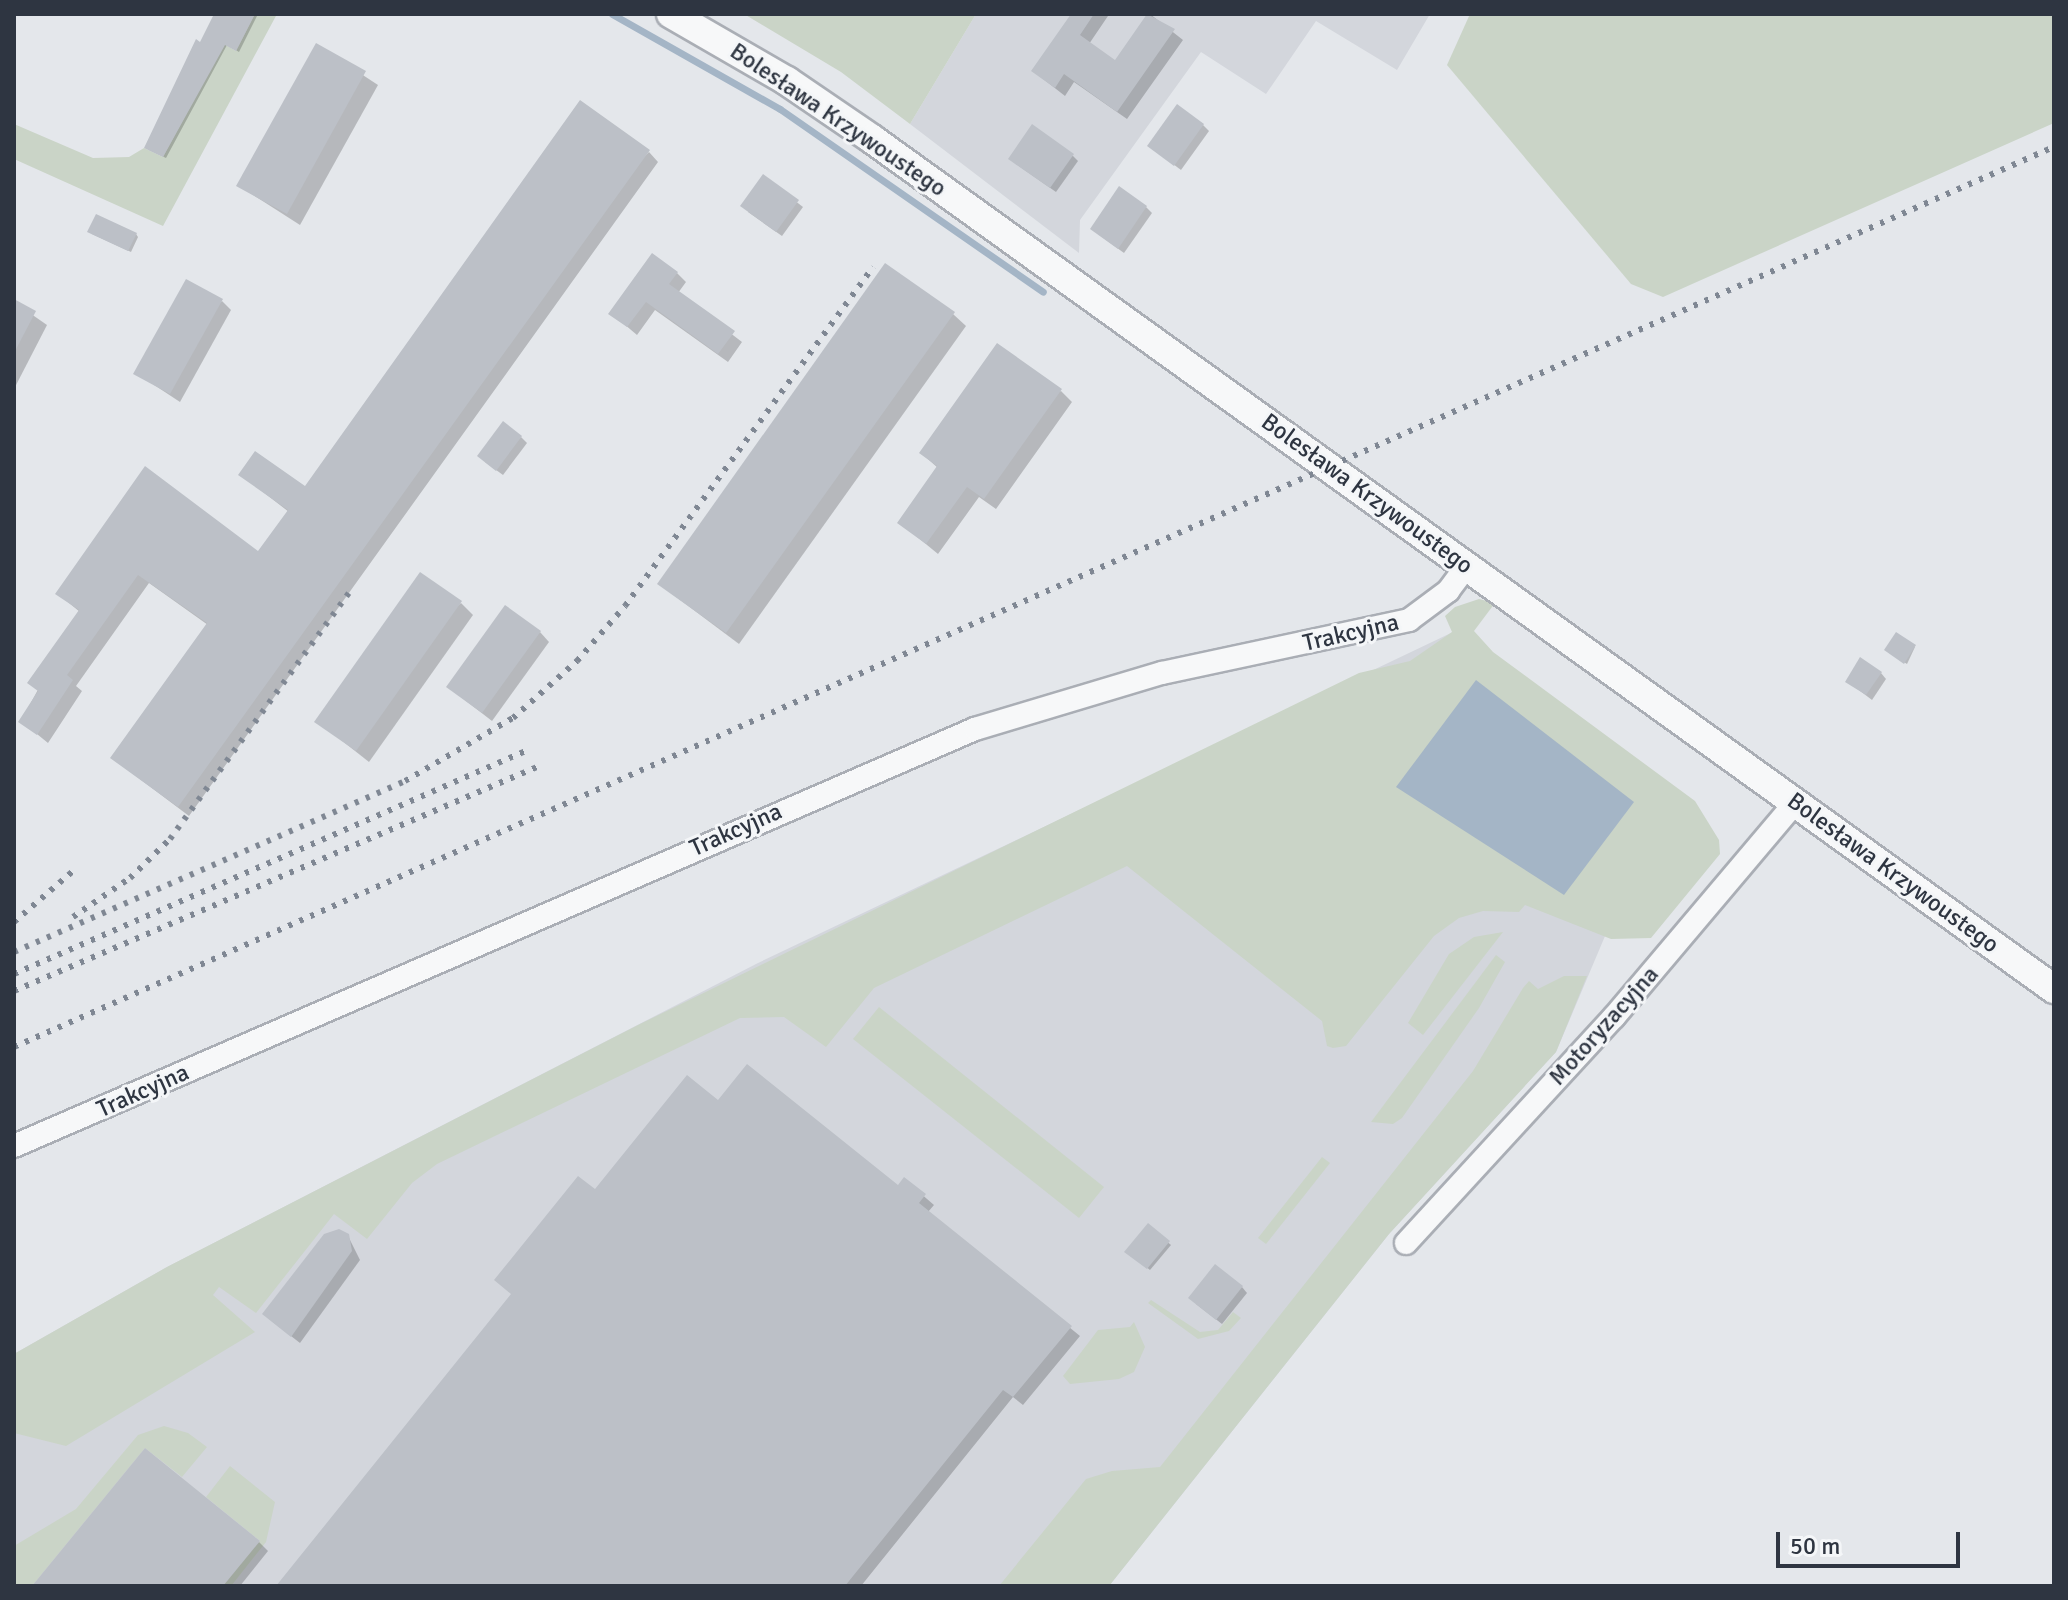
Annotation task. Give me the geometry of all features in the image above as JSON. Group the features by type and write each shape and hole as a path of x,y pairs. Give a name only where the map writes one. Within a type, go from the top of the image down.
{"street":[{"name":"Bolesława Krzywoustego","path":"671,14 787,81 872,139 2054,989"},
{"name":"Trakcyjna","path":"14,1146 975,729 1162,673 1409,620 1448,591 1467,566"},
{"name":"Motoryzacyjna","path":"1406,1243 1614,1017 1795,803"}],"shaded area":[{"path":"255,14 277,14 163,226 14,159 14,124 93,158 129,157 144,148 163,157 224,44 236,51"},
{"path":"744,14 976,14 910,124 841,72"},
{"path":"976,14 1430,14 1397,70 1316,21 1266,94 1201,52 1080,220 1079,253 910,124"},
{"path":"1470,14 2054,14 2054,123 1663,297 1631,284 1447,65"},
{"path":"1479,599 1495,603 1474,631 1493,652 1695,801 1719,840 1720,854 1651,938 1611,939 1525,905 1519,912 1483,911 1459,918 1434,936 1346,1046 1333,1048 1327,1046 1322,1021 1127,866 874,988 826,1047 784,1017 740,1018 437,1164 412,1183 367,1239 334,1214 256,1313 219,1287 213,1295 255,1332 66,1446 14,1433 14,1354 167,1267 640,1024 1359,673 1410,661 1452,632 1445,616 1455,607"},
{"path":"1453,632 1691,800 1619,903 1556,1052 1389,1234 1109,1586 14,1586 14,1354 167,1267 758,963"},
{"path":"1503,932 1423,1035 1408,1023 1449,954 1474,937"},
{"path":"1496,955 1505,962 1479,1008 1402,1118 1393,1124 1371,1122"},
{"path":"1564,976 1587,976 1556,1052 1389,1234 1109,1586 999,1586 1086,1479 1112,1471 1160,1467 1473,1071 1523,988 1529,981 1538,989"},
{"path":"879,1007 1104,1187 1079,1218 853,1039"},
{"path":"1322,1157 1330,1163 1266,1244 1258,1238"},
{"path":"1151,1300 1200,1332 1218,1330 1233,1312 1241,1318 1229,1331 1198,1339 1148,1303"},
{"path":"1134,1322 1145,1347 1134,1372 1119,1379 1070,1384 1063,1376 1098,1330 1130,1327"},
{"path":"164,1426 188,1433 207,1447 182,1477 145,1448 32,1586 14,1586 14,1546 76,1509 138,1435"},
{"path":"230,1466 275,1502 266,1542 231,1586 223,1586 260,1541 206,1497"}],"water":[{"path":"1476,680 1634,802 1564,895 1396,787"}],"building":[{"path":"214,14 255,14 236,51 225,45 163,157 144,148 196,39 200,42"},
{"path":"1071,14 1094,14 1080,35 1115,60 1147,14 1175,29 1117,112 1064,74 1055,88 1031,71"},
{"path":"316,43 366,71 287,214 236,186"},
{"path":"580,100 650,150 178,807 110,758 207,623 138,575 67,675 73,680 37,735 18,722 38,691 27,683 79,610 55,594 145,466 258,551 288,510 238,475 255,451 305,486"},
{"path":"1177,104 1204,124 1174,166 1147,146"},
{"path":"1032,124 1074,154 1050,188 1008,159"},
{"path":"763,174 799,200 776,232 740,206"},
{"path":"1119,186 1147,206 1118,249 1090,229"},
{"path":"96,214 137,233 128,251 87,232"},
{"path":"652,253 678,272 669,284 735,331 718,354 646,302 627,327 608,314"},
{"path":"885,263 955,312 726,633 657,584"},
{"path":"186,279 223,299 170,394 133,374"},
{"path":"14,299 36,311 14,353"},
{"path":"997,343 1062,389 984,499 967,487 926,544 897,523 937,466 919,453"},
{"path":"503,421 522,436 496,471 477,456"},
{"path":"420,572 462,601 356,751 314,722"},
{"path":"505,605 541,631 482,713 446,687"},
{"path":"1896,632 1916,645 1904,664 1884,650"},
{"path":"1860,657 1882,672 1866,695 1845,682"},
{"path":"747,1064 898,1185 904,1177 926,1194 919,1203 1072,1326 1013,1397 1003,1390 845,1586 276,1586 511,1294 494,1280 578,1176 595,1189 687,1075 718,1100"},
{"path":"1148,1223 1170,1241 1147,1269 1124,1252"},
{"path":"339,1229 349,1234 352,1251 291,1337 262,1314 324,1234"},
{"path":"1215,1264 1243,1286 1216,1320 1188,1298"},
{"path":"145,1448 260,1541 223,1586 32,1586"}],"waterway":[{"path":"612,14 780,109 1043,292"}],"railway":[{"path":"14,1047 2054,147"},
{"path":"14,952 405,781 513,718 577,661 625,606 873,267"},
{"path":"73,917 130,878 170,839 353,587"},
{"path":"14,974 528,750"},
{"path":"14,991 537,767"},
{"path":"14,922 73,871"}]}
